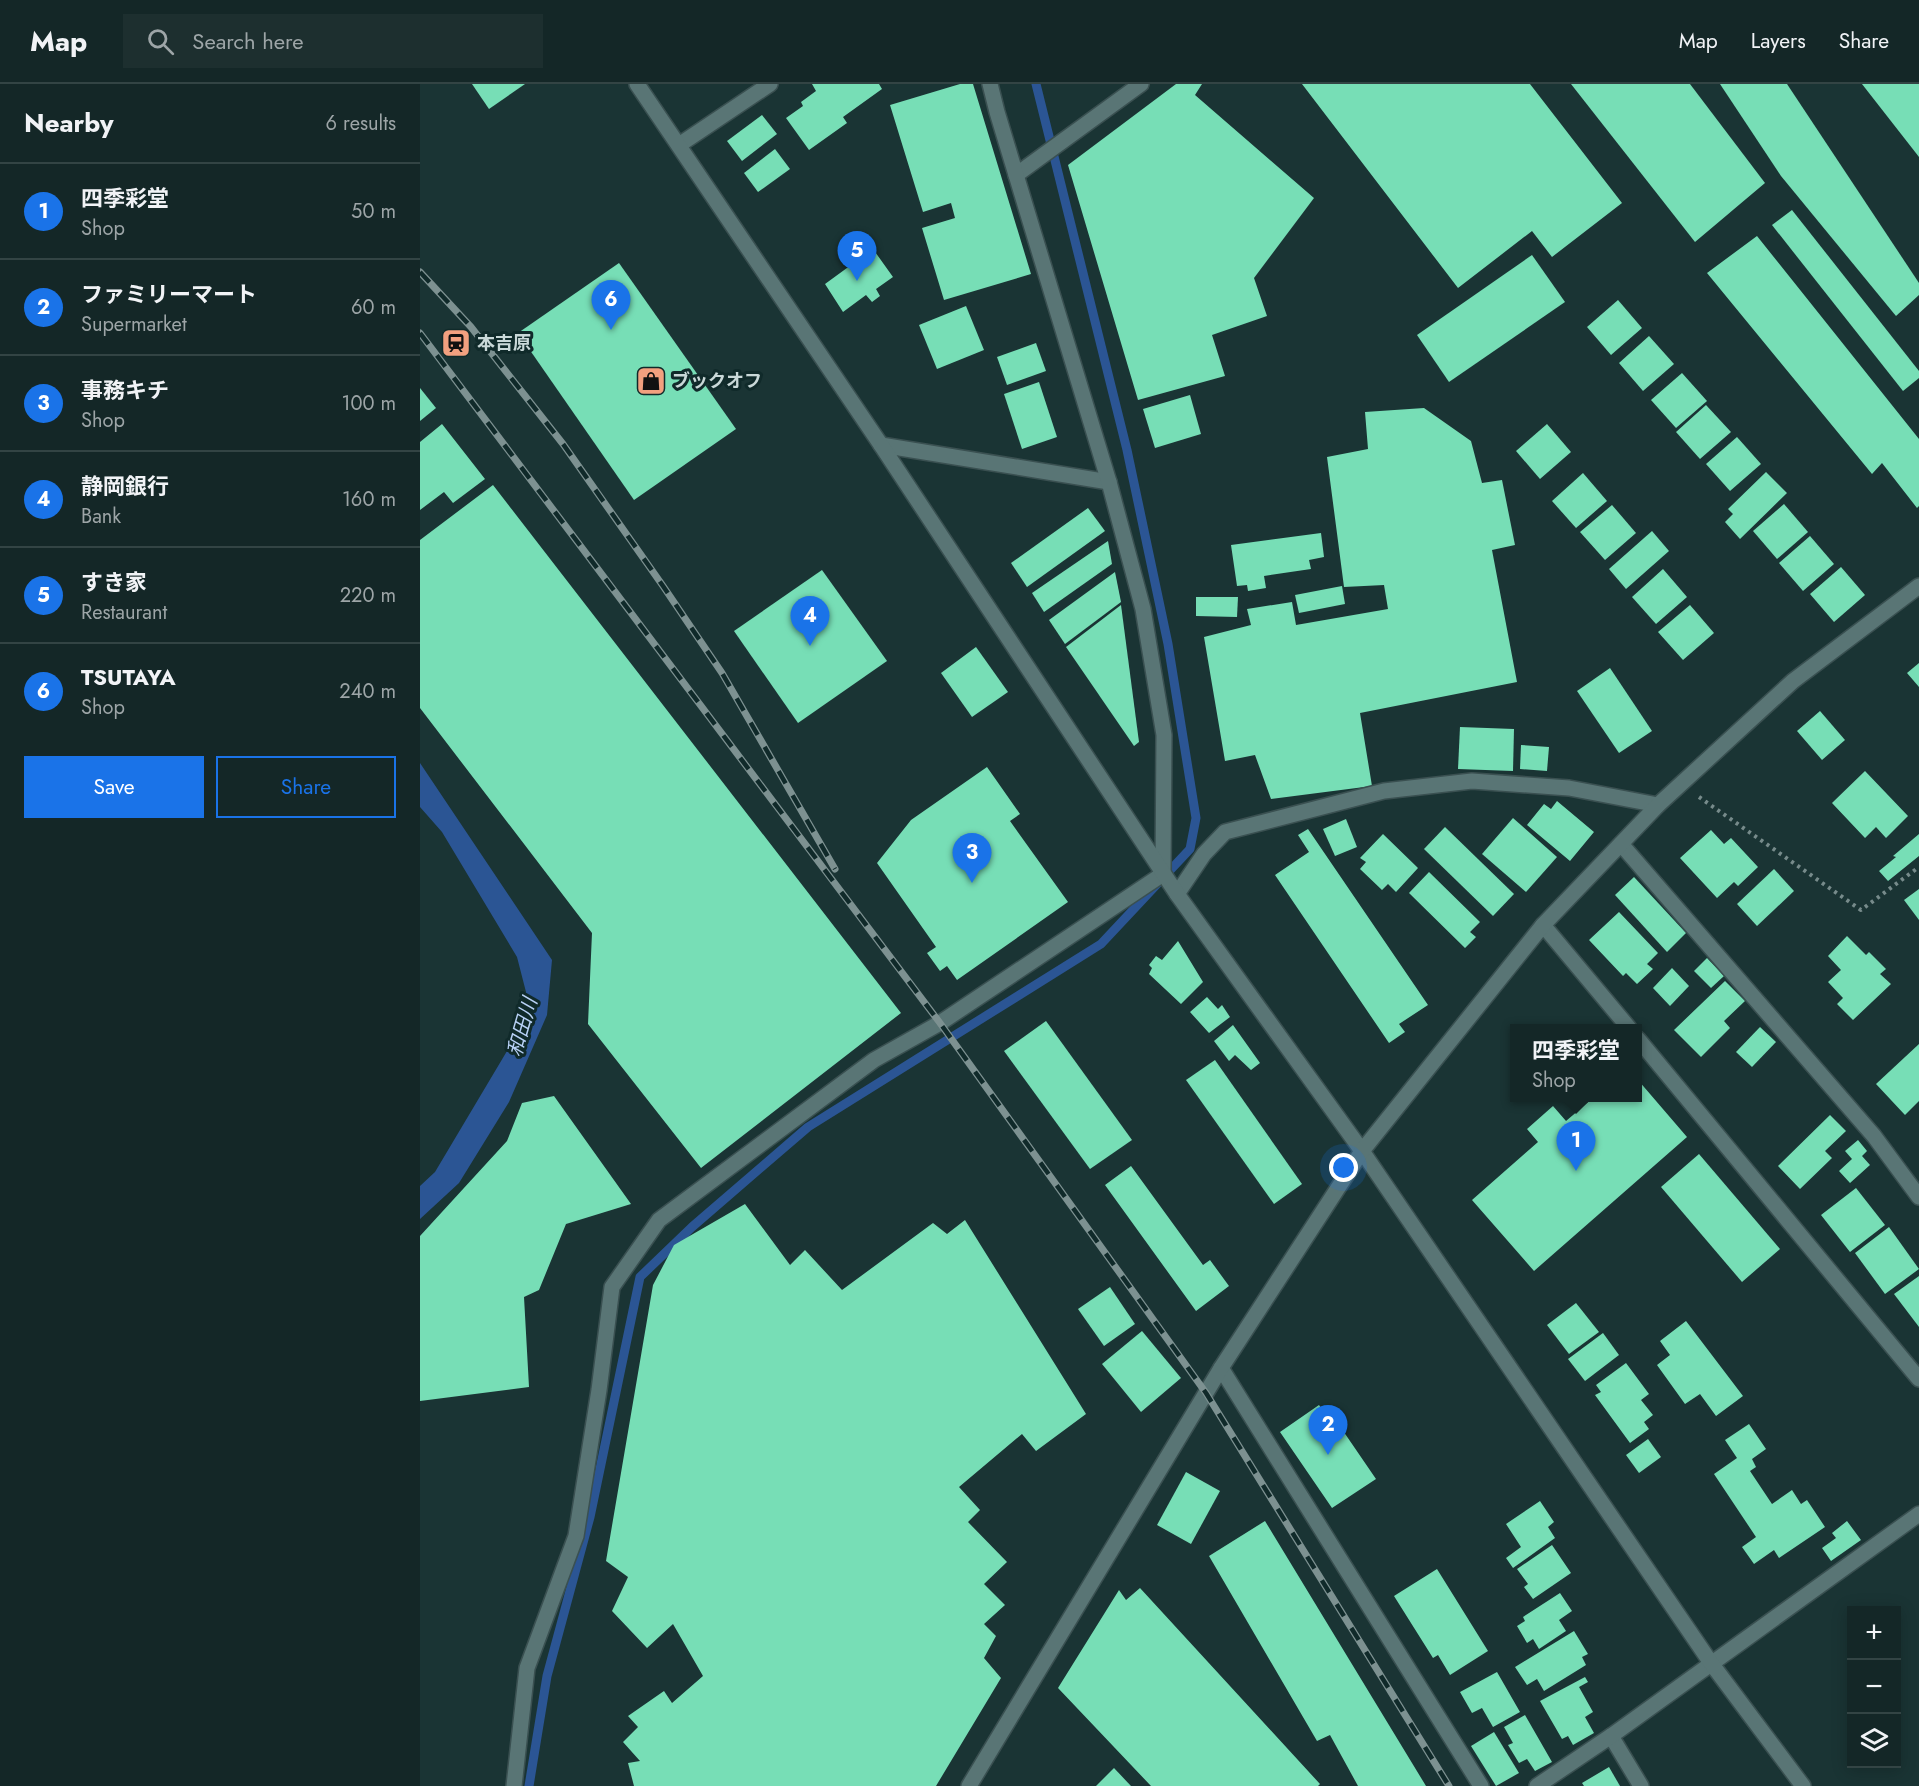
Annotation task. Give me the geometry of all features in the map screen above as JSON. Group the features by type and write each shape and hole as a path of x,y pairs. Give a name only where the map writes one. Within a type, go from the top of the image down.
{"street":[{"path":"637,84 881,445 1163,874 1362,1150 1711,1663 1803,1786"},
{"path":"679,145 770,84"},
{"path":"990,84 1109,482 1143,609 1164,735 1163,874"},
{"path":"1016,175 1141,84"},
{"path":"881,445 1109,482"},
{"path":"969,1786 1221,1368 1362,1150 1543,925 1658,806 1793,681 1919,586"},
{"path":"1177,894 1204,854 1225,832 1384,791 1472,781 1569,788 1658,806"},
{"path":"1621,844 1874,1136 1919,1197"},
{"path":"514,1786 527,1668 576,1536 599,1390 612,1287 652,1229 659,1220 874,1060 940,1023 1163,874"},
{"path":"1543,925 1625,1024"},
{"path":"1642,1044 1919,1379"},
{"path":"1221,1368 1481,1786"},
{"path":"1537,1786 1611,1736 1919,1514"},
{"path":"1611,1736 1641,1786"}],"path":[{"path":"1681,785 1861,910 1919,867"}],"water":[{"name":"和田川","path":"420,763 552,960 547,1015 509,1102 459,1183 420,1219 420,1186 435,1172 510,1046 526,992 517,957 442,832 420,807"}],"building":[{"path":"472,84 525,84 489,109"},
{"path":"812,84 879,84 882,89 843,117 847,123 809,150 786,118 803,106 801,102 816,91"},
{"path":"960,84 973,84 1031,274 944,300 922,228 955,218 951,203 923,212 890,105"},
{"path":"1176,84 1202,84 1195,95 1314,198 1254,278 1267,316 1212,335 1225,376 1138,400 1068,165"},
{"path":"1302,84 1530,84 1622,203 1552,257 1532,231 1458,288"},
{"path":"1571,84 1690,84 1765,183 1695,242"},
{"path":"1720,84 1787,84 1919,283 1919,295 1896,316 1781,176"},
{"path":"1862,84 1919,84 1919,157"},
{"path":"762,115 777,134 742,161 727,141"},
{"path":"775,149 790,169 758,192 744,173"},
{"path":"1792,210 1919,371 1919,378 1903,391 1772,225"},
{"path":"1757,236 1919,439 1919,506 1917,508 1882,463 1872,474 1707,273"},
{"path":"873,249 893,277 876,289 880,296 872,302 866,295 843,312 825,284"},
{"path":"1532,255 1565,302 1449,382 1417,335"},
{"path":"619,263 736,429 634,500 518,333"},
{"path":"1618,300 1642,328 1611,355 1587,327"},
{"path":"966,306 984,350 937,369 919,325"},
{"path":"1649,336 1674,364 1643,391 1619,363"},
{"path":"1036,343 1046,371 1007,385 997,357"},
{"path":"1682,373 1707,401 1676,428 1651,400"},
{"path":"1039,382 1057,437 1022,449 1004,394"},
{"path":"420,388 436,408 420,421"},
{"path":"1190,395 1201,434 1155,448 1143,409"},
{"path":"1706,405 1731,432 1700,459 1676,432"},
{"path":"1424,408 1471,441 1482,483 1502,480 1515,545 1492,550 1517,682 1360,713 1372,786 1271,799 1255,755 1225,761 1204,637 1251,625 1247,609 1292,602 1296,625 1388,609 1384,585 1344,587 1327,457 1368,449 1365,412"},
{"path":"442,424 485,479 453,503 444,492 420,510 420,442"},
{"path":"1547,424 1571,452 1540,479 1516,451"},
{"path":"1737,437 1761,464 1730,491 1706,464"},
{"path":"1766,472 1787,493 1740,539 1725,522 1733,514 1728,509"},
{"path":"1583,473 1607,501 1576,528 1552,501"},
{"path":"493,485 901,1013 701,1168 588,1024 592,933 420,708 420,540"},
{"path":"1784,504 1808,532 1777,559 1753,531"},
{"path":"1612,505 1636,533 1605,560 1580,532"},
{"path":"1088,508 1105,531 1027,587 1011,563"},
{"path":"1652,531 1669,551 1626,589 1609,569"},
{"path":"1321,533 1324,557 1309,560 1311,569 1264,576 1266,588 1248,591 1247,585 1237,586 1231,545"},
{"path":"1810,536 1834,564 1803,591 1779,563"},
{"path":"1108,541 1112,564 1044,612 1032,593"},
{"path":"1841,567 1865,595 1834,622 1810,594"},
{"path":"1663,569 1687,597 1656,624 1632,597"},
{"path":"822,570 887,661 798,723 734,631"},
{"path":"1115,572 1121,602 1065,644 1049,620"},
{"path":"1342,586 1345,604 1299,613 1295,595"},
{"path":"1196,597 1238,597 1237,617 1196,616"},
{"path":"1121,605 1139,742 1134,746 1066,647"},
{"path":"1690,605 1714,633 1683,660 1658,632"},
{"path":"976,647 1008,692 972,717 941,673"},
{"path":"1919,663 1919,687 1907,673"},
{"path":"1610,668 1652,731 1619,753 1577,691"},
{"path":"1820,711 1845,740 1822,760 1797,731"},
{"path":"1460,727 1514,729 1513,771 1458,769"},
{"path":"1521,745 1549,747 1547,771 1520,769"},
{"path":"987,767 1020,814 1010,821 1068,902 957,980 947,966 940,971 927,953 936,947 877,863 911,820"},
{"path":"1865,771 1908,816 1886,838 1876,827 1865,838 1832,803"},
{"path":"1557,801 1594,832 1570,861 1527,825 1544,804 1551,809"},
{"path":"1513,818 1557,857 1526,892 1482,854"},
{"path":"1346,819 1357,847 1335,856 1323,829"},
{"path":"1445,827 1514,894 1493,916 1424,849"},
{"path":"1308,829 1428,1005 1399,1024 1405,1032 1389,1043 1275,875 1309,852 1298,835"},
{"path":"1711,830 1724,844 1731,838 1758,867 1738,886 1734,882 1717,898 1680,858"},
{"path":"1383,834 1418,868 1396,892 1388,884 1382,890 1360,869 1366,862 1360,858"},
{"path":"1919,834 1919,856 1888,881 1879,871"},
{"path":"1774,869 1794,891 1757,926 1737,904"},
{"path":"1429,872 1480,922 1470,932 1476,937 1465,948 1409,893"},
{"path":"1634,877 1686,933 1667,952 1615,895"},
{"path":"1919,889 1919,920 1904,900"},
{"path":"1619,912 1658,953 1647,964 1653,969 1637,984 1626,973 1623,976 1589,940"},
{"path":"1847,936 1866,955 1869,952 1886,969 1880,974 1891,984 1853,1020 1837,1004 1843,998 1828,982 1841,970 1828,956"},
{"path":"1178,941 1203,982 1181,1004 1149,974 1152,968 1149,965 1156,956 1162,960"},
{"path":"1707,958 1724,976 1711,988 1694,971"},
{"path":"1672,968 1689,986 1670,1006 1653,988"},
{"path":"1725,981 1745,1001 1724,1021 1730,1028 1701,1057 1674,1030"},
{"path":"1207,997 1218,1009 1222,1005 1230,1017 1209,1033 1190,1012"},
{"path":"1046,1021 1132,1140 1090,1169 1004,1051"},
{"path":"1233,1025 1260,1063 1251,1070 1235,1055 1229,1061 1214,1041"},
{"path":"1760,1027 1776,1042 1752,1067 1736,1052"},
{"path":"1919,1044 1919,1101 1905,1115 1876,1084"},
{"path":"1215,1060 1302,1184 1274,1204 1186,1080"},
{"path":"1642,1085 1687,1137 1534,1271 1472,1200 1538,1142 1527,1129 1553,1106 1566,1121 1588,1102 1642,1102"},
{"path":"554,1096 631,1204 566,1224 539,1290 524,1297 529,1387 420,1401 420,1236 507,1141 522,1103"},
{"path":"1830,1115 1846,1131 1825,1151 1832,1158 1800,1189 1778,1166"},
{"path":"1858,1140 1867,1151 1862,1156 1870,1165 1850,1183 1839,1171 1852,1159 1845,1151"},
{"path":"1699,1154 1780,1249 1742,1282 1661,1187"},
{"path":"1131,1166 1203,1265 1210,1260 1229,1286 1196,1311 1105,1185"},
{"path":"1856,1188 1885,1225 1850,1252 1821,1215"},
{"path":"745,1204 790,1265 805,1250 842,1290 933,1223 947,1234 965,1220 1086,1414 1036,1451 1022,1434 959,1487 980,1510 968,1522 1007,1562 984,1584 1005,1605 984,1624 996,1636 984,1658 1001,1678 936,1786 634,1786 628,1763 640,1761 623,1742 638,1727 628,1716 664,1691 672,1703 703,1676 673,1624 647,1648 612,1611 628,1577 606,1561 653,1285 674,1245"},
{"path":"1889,1227 1919,1269 1885,1294 1855,1253"},
{"path":"1919,1276 1919,1327 1894,1294"},
{"path":"1110,1287 1135,1324 1104,1346 1078,1309"},
{"path":"1576,1303 1599,1332 1569,1354 1547,1325"},
{"path":"1686,1321 1743,1396 1716,1416 1700,1394 1685,1404 1657,1365 1670,1355 1660,1341"},
{"path":"1142,1331 1181,1378 1141,1412 1102,1364"},
{"path":"1603,1333 1619,1355 1585,1381 1568,1359"},
{"path":"1626,1363 1649,1394 1641,1400 1653,1415 1644,1422 1649,1429 1630,1443 1595,1395 1601,1392 1596,1385"},
{"path":"1319,1405 1333,1425 1337,1422 1376,1479 1332,1508 1280,1432"},
{"path":"1749,1424 1766,1449 1752,1459 1756,1467 1750,1471 1772,1504 1792,1490 1801,1504 1807,1500 1825,1527 1779,1558 1774,1550 1754,1564 1742,1547 1756,1537 1714,1474 1737,1458 1725,1440"},
{"path":"1648,1439 1661,1457 1639,1473 1626,1455"},
{"path":"1186,1472 1220,1491 1191,1544 1157,1525"},
{"path":"1540,1501 1554,1522 1548,1527 1555,1538 1513,1568 1506,1558 1521,1547 1506,1524"},
{"path":"1265,1521 1426,1786 1358,1786 1330,1735 1317,1741 1209,1556"},
{"path":"1847,1521 1861,1540 1831,1561 1822,1548 1836,1538 1832,1533"},
{"path":"1552,1545 1571,1573 1533,1599 1524,1587 1528,1584 1517,1569"},
{"path":"1437,1569 1488,1651 1450,1675 1438,1655 1433,1658 1394,1596"},
{"path":"1140,1588 1320,1784 1318,1786 1151,1786 1058,1688 1119,1590 1126,1600"},
{"path":"1560,1593 1572,1611 1559,1620 1566,1631 1539,1649 1533,1639 1527,1643 1517,1626 1525,1621 1523,1617"},
{"path":"1574,1631 1588,1654 1582,1657 1586,1665 1544,1691 1537,1679 1527,1685 1515,1667"},
{"path":"1497,1672 1520,1712 1493,1727 1482,1708 1472,1713 1460,1692"},
{"path":"1585,1677 1588,1682 1579,1687 1593,1712 1585,1717 1594,1733 1573,1745 1568,1736 1562,1739 1540,1701"},
{"path":"1525,1715 1552,1762 1535,1771 1527,1759 1519,1763 1508,1745 1513,1743 1504,1727"},
{"path":"1494,1732 1519,1773 1496,1786 1471,1746"},
{"path":"1609,1767 1620,1786 1584,1786 1582,1783"},
{"path":"1114,1768 1131,1786 1096,1786"}],"waterway":[{"path":"529,1786 547,1676 590,1517 640,1277 692,1227 808,1127 1101,944 1190,849 1196,818 1168,644 1127,450 1036,84"}],"railway":[{"path":"420,272 471,327 563,444 663,586 722,673 835,869"},
{"path":"420,333 940,1023 1206,1393 1449,1786"}],"place":[{"name":"すき家","path":"857,281"},
{"name":"TSUTAYA","path":"611,330"},
{"name":"本吉原","path":"456,343"},
{"name":"ブックオフ","path":"651,381"},
{"name":"静岡銀行","path":"810,646"},
{"name":"事務キチ","path":"972,883"},
{"name":"四季彩堂","path":"1576,1171"},
{"name":"ファミリーマート","path":"1328,1455"}]}
